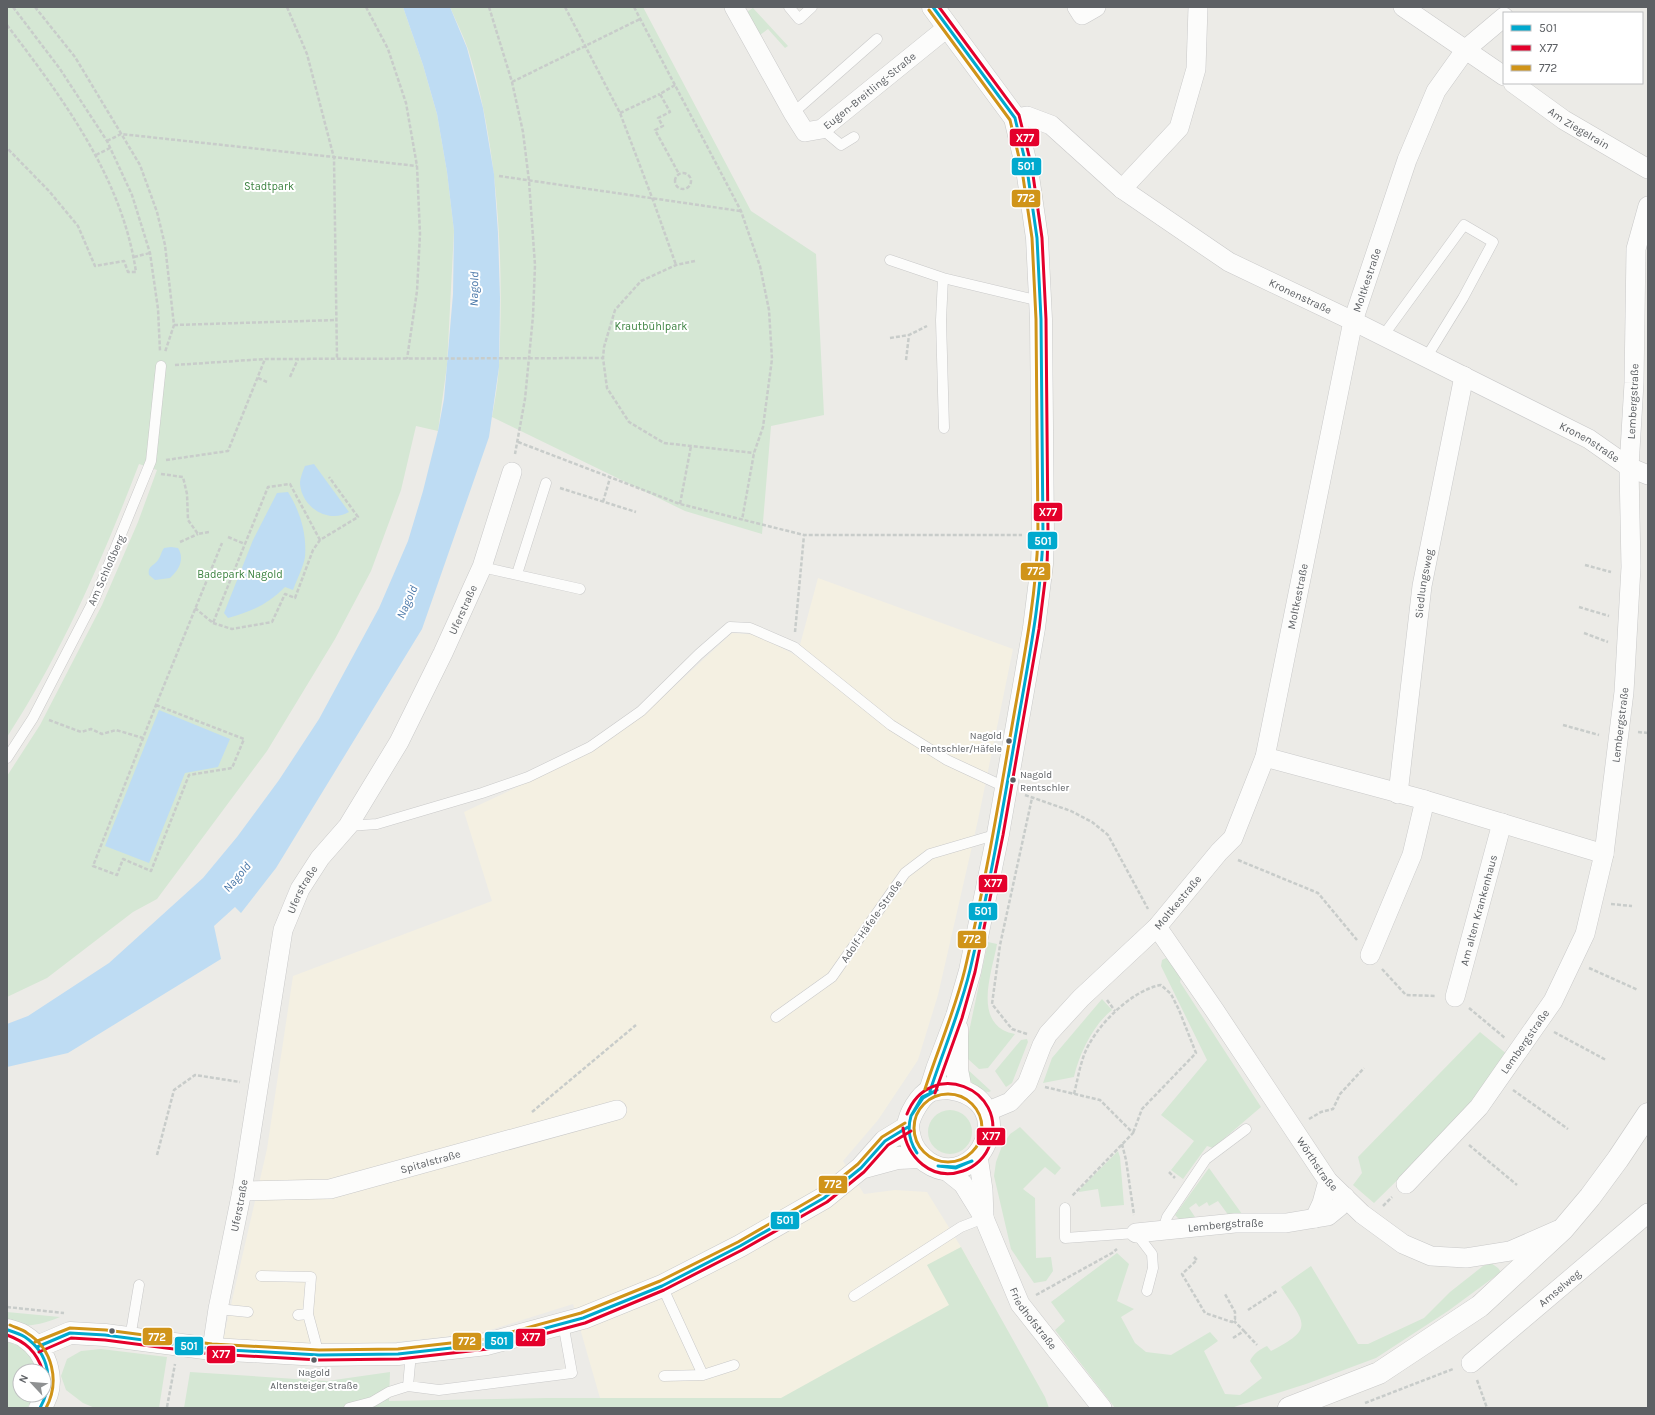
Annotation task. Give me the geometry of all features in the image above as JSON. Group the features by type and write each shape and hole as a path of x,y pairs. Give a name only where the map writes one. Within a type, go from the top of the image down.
{"street":[{"name":"Eugen-Breitling-Straße","path":"734,7 805,132 822,129 946,17"},
{"path":"930,1091 948,1088 961,1090 972,1095 986,1112 989,1124 988,1135 978,1156 968,1163 956,1168 943,1168 931,1164 920,1157 911,1141 908,1127 915,1106 930,1091 957,1016 970,971 1007,788 1034,628 1042,564 1043,535 1040,301 1037,238 1027,170 1015,118 946,17 933,7"},
{"path":"1077,7 1082,15 1096,7"},
{"path":"1122,189 1179,128 1196,68 1198,7"},
{"path":"1403,7 1503,75"},
{"name":"Moltkestraße","path":"986,1112 1010,1102 1027,1084 1042,1045 1048,1034 1081,998 1157,927 1219,852 1233,838 1265,757 1353,321 1407,160 1436,91 1466,49 1503,18"},
{"name":"Am Ziegelrain","path":"1514,84 1564,120 1648,169"},
{"name":"Kronenstraße","path":"1015,118 1028,116 1051,125 1122,189 1229,262 1353,321 1589,439 1629,467 1648,475"},
{"name":"Lembergstraße","path":"1406,1184 1479,1107 1553,1001 1585,934 1604,854 1624,692 1631,577 1629,467 1634,384 1636,249 1648,206"},
{"name":"Siedlungsweg","path":"1398,794 1422,586 1464,376"},
{"name":"Uferstraße","path":"212,1349 218,1309 242,1191 284,930 300,889 320,858 348,826 398,742 458,622 482,567 512,472"},
{"path":"1265,757 1398,794 1425,800 1604,854"},
{"path":"1370,955 1412,855 1425,800"},
{"name":"Am alten Krankenhaus","path":"1455,997 1502,823"},
{"name":"Wörthstraße","path":"1157,927 1224,1024 1328,1181 1362,1214 1404,1244 1431,1256 1466,1258 1510,1251 1563,1229"},
{"path":"957,1016 957,1070 961,1090"},
{"name":"Spitalstraße","path":"242,1191 330,1189 617,1110"},
{"path":"1289,1408 1379,1373 1480,1306 1563,1229 1590,1197 1648,1114"},
{"path":"37,1347 70,1332 130,1338 178,1346 319,1355 398,1354 487,1344 583,1318 662,1286 740,1246 824,1198 861,1168 885,1141 908,1127"},
{"name":"Friedhofstraße","path":"978,1156 983,1190 984,1218"},
{"path":"861,1168 898,1158 920,1157"},
{"name":"Friedhofstraße","path":"943,1168 962,1184 984,1218 1020,1304 1102,1408"},
{"path":"1315,1218 1322,1203 1328,1181"},
{"name":"Lembergstraße","path":"1136,1233 1235,1223 1286,1223 1328,1216 1335,1211 1345,1197"},
{"name":"Amselweg","path":"1470,1363 1648,1213"},
{"path":"7,1330 24,1336 37,1347 45,1360 49,1374 48,1406"}],"lane":[{"path":"789,7 799,19 812,7"},
{"path":"793,113 877,39"},
{"path":"822,129 841,145 854,137"},
{"path":"1383,336 1464,225 1493,242 1463,298 1426,358"},
{"path":"890,260 943,278 1040,301"},
{"path":"943,278 941,320 944,428"},
{"name":"Am Schloßberg","path":"7,758 40,703 95,598 149,466 161,366"},
{"path":"517,574 546,483"},
{"path":"482,567 580,589"},
{"path":"348,826 377,824 482,793 528,777 590,746 641,711 699,654 730,627 750,628 794,647 891,725 947,760 1007,788"},
{"name":"Adolf-Häfele-Straße","path":"776,1017 832,977 905,873 930,854 998,834"},
{"path":"1163,1230 1167,1217 1206,1159 1246,1129"},
{"path":"1065,1208 1065,1238 1136,1233 1152,1254 1152,1268 1147,1291"},
{"path":"854,1296 961,1227 984,1218"},
{"path":"261,1276 311,1277 303,1315 319,1355"},
{"path":"130,1338 139,1285"},
{"path":"662,1286 702,1375"},
{"path":"218,1309 248,1312"},
{"path":"349,1408 372,1402 389,1392 408,1386 439,1390 572,1373 563,1323"},
{"path":"408,1386 411,1353"},
{"path":"664,1376 702,1375 734,1365"}],"path":[{"path":"13,7 60,69 107,141 132,195 150,253 158,309 161,366"},
{"path":"35,7 75,57 140,165 157,212 165,246 174,326 161,366"},
{"path":"287,7 307,54 334,158 337,359"},
{"path":"366,7 388,49 406,103 417,166 420,234 417,291 407,359"},
{"path":"489,7 512,82 523,132 529,181 535,265 533,316 529,358 525,399 518,442 680,504 804,535 1043,535"},
{"path":"565,7 620,113 676,265"},
{"path":"634,7 741,211 760,266 769,310 772,359 763,428 754,453 742,520"},
{"path":"512,82 640,19"},
{"path":"7,25 48,79 103,167 120,208 134,257 136,272 128,272 124,261 94,266 78,226 49,191 7,148"},
{"path":"620,113 660,94 675,85"},
{"path":"660,94 670,112 658,118 663,126 655,130 679,174"},
{"path":"107,141 121,134 417,166"},
{"path":"96,155 110,148"},
{"path":"679,174 686,174 690,178 690,185 686,189 680,189 676,185 675,178 679,174"},
{"path":"499,176 653,200 741,211"},
{"path":"134,257 150,253"},
{"path":"695,261 676,265 641,281 615,310 604,347 603,358 607,388 630,422 664,443 754,453"},
{"path":"174,326 337,320"},
{"path":"890,338 909,335 935,321 941,320"},
{"path":"906,360 909,335"},
{"path":"161,366 265,359 603,358"},
{"path":"149,466 228,452 265,359"},
{"path":"290,377 298,359"},
{"path":"258,378 266,382"},
{"path":"680,504 691,446"},
{"path":"149,466 183,477 187,494 188,520 198,534"},
{"path":"195,608 213,623 232,629 272,622 285,594 295,598 313,550 320,540 358,517 329,477"},
{"path":"603,502 610,478"},
{"path":"546,483 636,512"},
{"path":"213,623 268,487 290,484 320,540"},
{"path":"180,542 198,534 209,532"},
{"path":"794,647 804,535"},
{"path":"228,537 245,544"},
{"path":"156,705 244,739 232,768 189,775 151,871 123,860 117,875 92,866 156,705 195,608 222,543"},
{"path":"1584,565 1631,577"},
{"path":"1579,607 1628,622"},
{"path":"1584,634 1627,648"},
{"path":"40,703 52,711 49,720 81,732 91,729 102,734 116,730 143,738"},
{"path":"1563,725 1618,740"},
{"path":"1007,788 1071,811 1092,822 1108,835 1157,927"},
{"path":"1032,798 1000,945 992,1004 1012,1029 1030,1035 1048,1034"},
{"path":"1572,961 1638,990"},
{"path":"1065,1208 1075,1192 1133,1133 1142,1109 1196,1053 1177,1005 1171,994 1162,985 1150,987 1108,1017 1088,1045 1083,1058 1074,1094"},
{"path":"1105,998 1115,1012"},
{"path":"1537,1023 1606,1060"},
{"path":"526,1117 636,1025"},
{"path":"1306,1120 1321,1112 1333,1109 1340,1094 1364,1068"},
{"path":"157,1155 174,1090 195,1075 259,1084"},
{"path":"1498,1080 1568,1129"},
{"path":"1042,1087 1100,1100 1133,1133"},
{"path":"1454,1133 1517,1185"},
{"path":"1020,1304 1112,1253 1136,1233 1126,1160 1122,1144"},
{"path":"1194,1257 1197,1260 1182,1274 1205,1313 1232,1322 1234,1321 1257,1345"},
{"path":"1248,1310 1277,1291"},
{"path":"1225,1294 1235,1312 1234,1321"},
{"path":"1233,1338 1244,1331"},
{"path":"167,1407 178,1346"},
{"path":"1358,1405 1470,1363 1487,1408"}],"shaded area":[{"path":"818,578 1013,649 978,820 938,995 918,1060 878,1120 843,1161 864,1194 895,1190 927,1192 961,1247 992,1302 784,1398 600,1398 573,1304 481,1333 385,1343 222,1344 267,1149 293,976 492,901 464,812 564,765 640,718 732,633 758,635 797,656"}],"green space":[{"path":"7,7 403,7 423,65 437,114 447,172 454,231 447,365 438,431 416,426 401,490 371,571 335,639 267,751 157,899 133,912 47,978 7,997 7,776 40,725 102,605 138,522 157,470 139,464 96,570 80,604 46,672 7,737"},
{"name":"Krautbühlpark","path":"450,7 643,7 751,211 816,254 824,415 771,426 762,534 685,511 492,417 499,372 501,286 500,246 493,166 487,126 468,49"},
{"path":"753,8 788,46 785,48 768,29 756,38 742,15"},
{"path":"988,942 997,944 988,990 990,1013 995,1023 1003,1030 1015,1034 988,1068 979,1069 968,1059 967,1041"},
{"path":"1166,958 1183,970 1180,982 1261,1107 1213,1148 1207,1146 1183,1179 1171,1170 1194,1141 1161,1115 1207,1060 1161,966 1162,960"},
{"path":"1102,999 1112,1010 1105,1016 1088,1040 1079,1059 1074,1077 1043,1083 1052,1058"},
{"path":"1480,1032 1508,1055 1476,1103 1374,1203 1353,1185 1362,1173 1358,1157"},
{"path":"1027,1039 1028,1042 1012,1083 1006,1087 995,1071 1021,1040"},
{"path":"966,1068 991,1091 978,1091 970,1080"},
{"path":"954,1110 959,1111 966,1116 971,1123 971,1141 966,1148 959,1153 946,1154 941,1153 934,1148 929,1141 928,1128 929,1123 934,1116 941,1111"},
{"path":"1020,1127 1061,1168 1055,1175 1045,1167 1023,1189 1035,1198 1036,1258 1051,1257 1053,1271 1046,1281 1034,1283 1011,1249 994,1176 996,1162 1002,1146 1010,1134"},
{"path":"1118,1151 1120,1157 1124,1205 1101,1207 1098,1189 1079,1192 1079,1190"},
{"path":"1209,1168 1242,1214 1229,1216 1218,1201 1209,1206 1207,1202 1199,1207 1196,1203 1189,1208 1197,1220 1182,1222 1175,1215"},
{"path":"961,1247 1045,1397 1049,1408 184,1408 190,1372 327,1381 390,1372 389,1401 548,1398 781,1398 949,1305 927,1265"},
{"path":"1117,1253 1129,1264 1117,1301 1134,1309 1121,1317 1135,1343 1146,1352 1171,1355 1210,1332 1218,1341 1204,1351 1225,1394 1240,1395 1262,1378 1250,1361 1251,1358 1259,1350 1267,1346 1271,1351 1285,1343 1295,1336 1300,1330 1302,1324 1300,1317 1281,1287 1311,1266 1358,1344 1368,1344 1424,1318 1450,1292 1483,1266 1491,1263 1501,1272 1448,1311 1376,1358 1306,1384 1234,1407 1115,1408 1055,1330 1065,1321 1051,1302"},
{"path":"7,1312 60,1317 34,1325 7,1325"},
{"path":"7,1342 12,1343 26,1352 34,1363 12,1363 12,1403 30,1403 27,1408 7,1408"},
{"path":"101,1349 167,1357 159,1408 95,1408 83,1403 66,1390 61,1376 67,1359 81,1351"}],"water":[{"name":"Nagold","path":"403,7 450,7 467,48 483,108 494,174 500,298 499,367 489,437 422,629 276,868 241,913 235,907 214,926 221,959 68,1053 7,1067 7,1024 28,1016 109,963 203,878 237,837 279,780 319,719 379,608 408,541 423,491 438,431 444,399 453,294 454,231 447,172 437,114 423,65"},
{"path":"314,464 349,512 333,516 325,515 311,507 302,493 300,479 305,466"},
{"path":"288,492 302,523 305,540 305,557 293,590 285,587 259,607 228,618 224,613 253,540 277,493"},
{"path":"164,548 178,548 181,556 180,564 170,578 155,580 149,575 149,570 158,560"},
{"path":"159,710 230,739 218,767 185,773 149,863 105,846"}],"transit line":[{"name":"501","path":"930,1091 966,986 983,910 1001,818 1033,631 1040,583 1043,535 1041,319 1037,238 1027,169 1015,118 933,7"},
{"name":"X77","path":"935,1093 962,1018 975,972 1003,835 1039,629 1047,565 1048,535 1046,319 1042,238 1032,168 1019,115 939,7"},
{"name":"772","path":"925,1089 961,984 978,909 996,817 1028,631 1035,583 1038,535 1036,319 1032,238 1022,170 1010,120 929,10"},
{"name":"X77","path":"903,1128 905,1139 915,1157 931,1170 941,1173 951,1174 972,1167 980,1161 990,1144 993,1124 988,1108 978,1095 964,1087 948,1084 932,1087 918,1097 907,1114"},
{"name":"501","path":"911,1116 922,1097 937,1090"},
{"name":"501","path":"911,1116 923,1098 937,1090"},
{"name":"772","path":"941,1094 955,1094 967,1099 977,1109 982,1121 982,1128 982,1135 977,1147 967,1157 955,1162 941,1162 929,1157 919,1147 914,1135 914,1121 919,1109 929,1099 941,1094"},
{"name":"501","path":"911,1116 909,1126 910,1135 912,1144 917,1153"},
{"name":"772","path":"35,1342 70,1328 106,1330 212,1344 319,1350 398,1349 486,1339 581,1313 660,1281 738,1242 821,1194 858,1164 882,1137 905,1123"},
{"name":"501","path":"37,1347 70,1333 105,1335 212,1349 319,1355 398,1354 487,1344 583,1318 662,1286 740,1246 824,1198 861,1168 885,1141 908,1127"},
{"name":"X77","path":"39,1352 71,1338 105,1340 212,1354 319,1360 399,1359 488,1349 585,1323 664,1290 742,1250 827,1202 864,1172 888,1145 911,1131"},
{"name":"501","path":"938,1166 956,1167 972,1161"},
{"name":"501","path":"938,1166 956,1168 972,1161"},
{"name":"772","path":"10,1325 23,1330 36,1340 48,1357 52,1367 53,1388 46,1408"},
{"name":"501","path":"8,1330 25,1337 40,1352 44,1360 48,1379 47,1389 40,1408"},
{"name":"X77","path":"7,1335 30,1348 40,1363"}],"place":[{"name":"Nagold Rentschler/Häfele","path":"1009,741"},
{"name":"Nagold Rentschler","path":"1013,780"},
{"name":"Nagold Altensteiger Straße","path":"314,1360"}],"park label":[{"name":"Stadtpark","path":"269,186"},
{"name":"Badepark Nagold","path":"240,574"}]}
